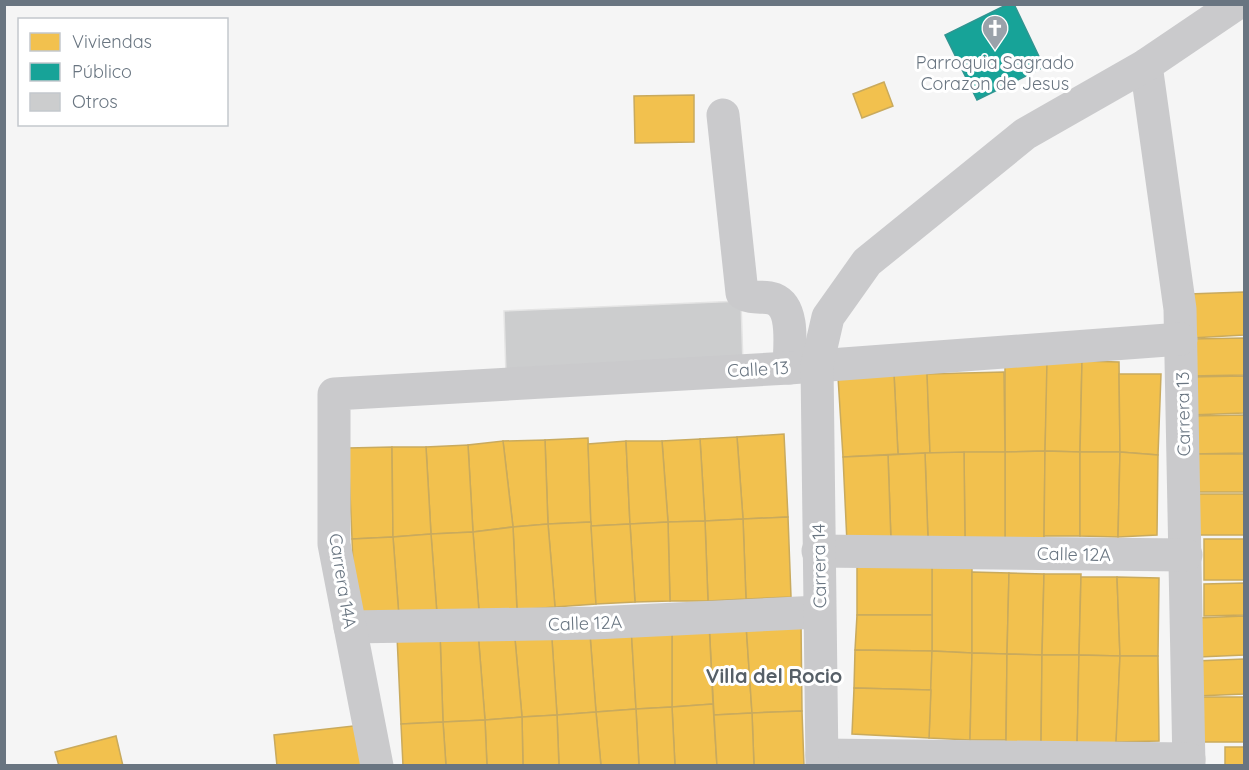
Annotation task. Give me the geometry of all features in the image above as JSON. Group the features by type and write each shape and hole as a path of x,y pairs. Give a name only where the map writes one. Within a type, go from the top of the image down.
{"street":[{"path":"803,367 828,317 867,262 1025,134 1146,65 1236,4"},
{"name":"Carrera 13","path":"1146,65 1180,309 1189,762"},
{"path":"723,115 742,293 750,298 772,298 780,303 788,318 803,367"},
{"name":"Calle 13","path":"334,394 803,367 1181,339"},
{"name":"Carrera 14","path":"803,367 818,551 822,760"},
{"name":"Carrera 14A","path":"334,394 334,544 377,765"},
{"name":"Calle 12A","path":"818,551 1186,555"},
{"name":"Calle 12A","path":"350,627 594,623 819,612"},
{"path":"822,760 1189,762"}],"building: Viviendas":[{"path":"884,82 893,106 862,118 853,94"},
{"path":"694,95 694,142 635,143 634,96"},
{"path":"1244,292 1244,335 1191,338 1189,294"},
{"path":"1244,338 1244,375 1190,376 1190,339"},
{"path":"1005,353 1048,354 1045,451 1005,452"},
{"path":"1047,361 1082,361 1080,452 1045,451"},
{"path":"1082,361 1119,362 1120,452 1080,452"},
{"path":"927,364 930,453 898,454 894,374"},
{"path":"1004,372 1005,452 930,453 927,374"},
{"path":"894,374 898,454 843,457 838,377"},
{"path":"1119,374 1161,374 1158,455 1120,452"},
{"path":"1244,376 1244,413 1190,415 1190,377"},
{"path":"1244,415 1244,453 1192,454 1191,416"},
{"path":"784,434 788,517 743,519 737,437"},
{"path":"737,437 743,519 705,521 700,439"},
{"path":"588,438 591,522 548,524 545,440"},
{"path":"700,439 705,521 668,522 662,441"},
{"path":"545,440 548,524 513,527 503,441"},
{"path":"503,441 513,527 473,532 468,445"},
{"path":"626,441 630,524 591,526 588,444"},
{"path":"626,441 662,441 668,522 630,524"},
{"path":"468,445 473,532 431,534 426,447"},
{"path":"392,447 393,537 352,539 348,448"},
{"path":"392,447 426,447 431,534 393,537"},
{"path":"1045,451 1044,545 1005,542 1005,452"},
{"path":"1045,451 1080,452 1080,536 1044,536"},
{"path":"964,452 1005,452 1005,542 965,543"},
{"path":"964,452 965,538 928,539 925,453"},
{"path":"1080,452 1120,452 1118,537 1080,536"},
{"path":"1120,452 1158,455 1157,535 1118,537"},
{"path":"925,453 928,539 891,541 888,455"},
{"path":"1195,454 1244,454 1244,492 1194,492"},
{"path":"888,455 891,541 847,543 843,457"},
{"path":"1193,494 1244,494 1244,535 1192,535"},
{"path":"788,517 791,597 746,599 743,519"},
{"path":"743,519 746,599 708,601 705,521"},
{"path":"705,521 708,601 670,601 668,522"},
{"path":"591,522 596,604 555,607 548,524"},
{"path":"668,522 670,601 635,602 630,524"},
{"path":"548,524 555,607 517,610 513,527"},
{"path":"630,524 635,602 596,604 591,526"},
{"path":"513,527 517,610 479,611 473,532"},
{"path":"473,532 479,611 437,614 431,534"},
{"path":"431,534 437,614 399,617 393,537"},
{"path":"393,537 399,617 355,619 352,539"},
{"path":"1204,539 1244,539 1244,580 1204,580"},
{"path":"932,558 972,559 972,653 932,651"},
{"path":"857,567 932,567 932,615 857,615"},
{"path":"972,572 1009,573 1007,654 972,653"},
{"path":"1009,573 1044,574 1042,655 1007,654"},
{"path":"1044,574 1081,574 1079,655 1042,655"},
{"path":"1081,577 1117,577 1120,656 1079,655"},
{"path":"1117,577 1159,578 1158,656 1120,656"},
{"path":"1244,583 1244,615 1204,616 1204,584"},
{"path":"857,615 932,615 932,651 855,650"},
{"path":"1244,616 1244,655 1199,657 1198,618"},
{"path":"589,622 631,626 636,709 596,712"},
{"path":"589,622 596,712 557,715 551,625"},
{"path":"709,622 746,624 752,713 714,715"},
{"path":"709,622 713,704 672,707 672,624"},
{"path":"801,622 802,711 752,713 746,624"},
{"path":"672,624 672,707 636,709 631,626"},
{"path":"551,625 557,715 522,717 514,628"},
{"path":"514,628 522,717 485,720 478,632"},
{"path":"478,632 485,720 443,722 440,633"},
{"path":"440,633 443,722 401,724 397,636"},
{"path":"855,650 932,651 931,690 854,688"},
{"path":"932,651 972,653 970,740 929,738"},
{"path":"972,653 1007,654 1006,740 970,740"},
{"path":"1007,654 1042,655 1041,744 1006,744"},
{"path":"1042,655 1079,655 1077,748 1041,748"},
{"path":"1079,655 1120,656 1116,749 1077,748"},
{"path":"1120,656 1158,656 1159,741 1116,742"},
{"path":"1244,659 1244,694 1197,696 1195,661"},
{"path":"854,688 931,690 929,738 852,734"},
{"path":"1197,697 1244,697 1244,742 1196,742"},
{"path":"713,704 717,766 675,766 672,707"},
{"path":"672,707 675,766 639,766 636,709"},
{"path":"636,709 639,766 601,766 596,712"},
{"path":"802,711 804,766 754,766 752,713"},
{"path":"596,712 601,766 559,766 557,715"},
{"path":"752,713 754,766 717,766 714,715"},
{"path":"557,715 559,766 523,766 522,717"},
{"path":"522,717 523,766 487,766 485,720"},
{"path":"485,720 487,766 446,766 443,722"},
{"path":"443,722 446,766 403,766 401,724"},
{"path":"362,725 367,766 277,766 274,735"},
{"path":"116,736 123,766 59,766 55,752"},
{"path":"1225,747 1244,747 1244,766 1225,766"}],"building: Público":[{"name":"Parroquia Sagrado Corazon de Jesus","path":"1008,4 1014,4 1044,67 977,100 945,35"}],"building: Otros":[{"path":"741,301 743,365 506,375 504,311"}],"place":[{"name":"Parroquia Sagrado Corazon de Jesus","path":"995,51"}],"district":[{"name":"Villa del Rocio","path":"774,675"}]}
